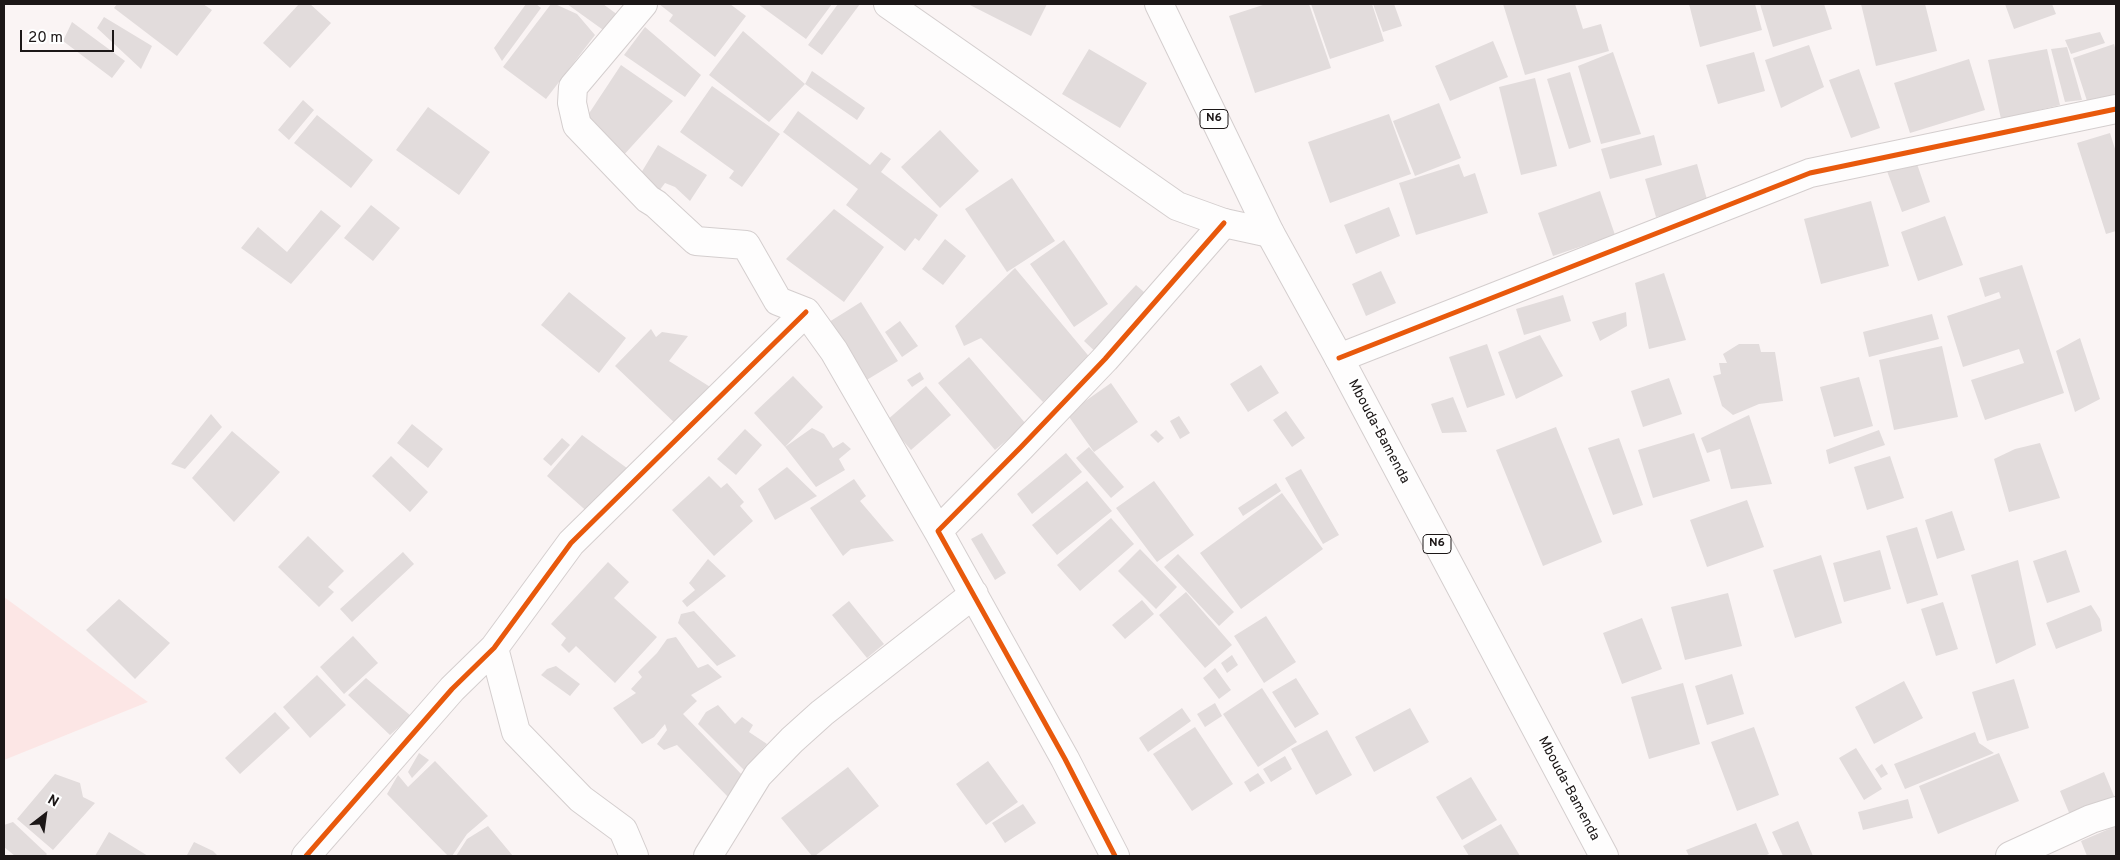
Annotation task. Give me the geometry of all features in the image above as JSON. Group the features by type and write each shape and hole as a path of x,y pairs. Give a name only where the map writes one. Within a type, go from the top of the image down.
{"main road":[{"path":"643,4 573,86 572,103 577,125 648,199 656,204 696,241 746,245 778,300 806,312 834,351 974,594 1065,759 1115,856"},
{"path":"888,4 1177,206 1224,223 1270,234"},
{"name":"Mbouda-Bamenda","path":"1159,4 1270,234 1339,358 1604,856"},
{"path":"1339,358 1810,173 2116,109"},
{"path":"938,531 1021,448 1105,359 1224,223"},
{"path":"306,856 452,689 494,648 571,543 806,312"},
{"path":"708,856 758,775 792,740 822,713 974,594"},
{"path":"494,648 516,732 581,799 623,830 634,856"},
{"path":"2010,856 2091,819 2116,811"}],"shaded area":[{"path":"4,597 148,702 4,760"}],"building":[{"path":"117,4 203,4 212,10 177,56 114,8"},
{"path":"299,4 310,4 331,23 290,68 263,43"},
{"path":"526,4 536,4 541,8 502,61 494,48"},
{"path":"551,4 577,14 595,35 546,99 503,67"},
{"path":"567,4 603,4 618,15 606,32"},
{"path":"659,4 730,4 746,16 715,57 669,21 673,15"},
{"path":"758,4 832,4 806,39"},
{"path":"838,4 860,4 822,55 808,45"},
{"path":"968,4 1047,4 1031,36"},
{"path":"1266,4 1309,4 1331,68 1255,93 1229,16"},
{"path":"1311,4 1372,4 1384,41 1330,59"},
{"path":"1373,4 1394,4 1402,26 1383,32"},
{"path":"1503,4 1575,4 1583,29 1601,24 1609,51 1525,75"},
{"path":"1689,4 1755,4 1762,30 1700,47"},
{"path":"1760,4 1824,4 1832,29 1773,47"},
{"path":"1861,4 1925,4 1937,51 1876,66"},
{"path":"2005,4 2052,4 2056,14 2014,29"},
{"path":"104,17 152,46 141,69 97,28"},
{"path":"72,22 125,61 112,78 63,41"},
{"path":"645,27 701,75 685,97 624,55"},
{"path":"743,31 805,84 769,122 709,75"},
{"path":"2100,32 2105,43 2071,54 2065,40"},
{"path":"1493,41 1508,77 1450,101 1435,66"},
{"path":"2114,44 2116,51 2116,100 2089,107 2073,58"},
{"path":"1809,45 1824,87 1781,108 1765,60"},
{"path":"2067,47 2082,100 2065,102 2051,49"},
{"path":"1089,49 1147,83 1120,128 1062,94"},
{"path":"2047,49 2060,105 2001,119 1988,60"},
{"path":"1613,52 1641,134 1601,144 1578,66"},
{"path":"1754,52 1765,91 1718,104 1706,65"},
{"path":"1969,59 1985,110 1910,133 1894,83"},
{"path":"621,65 673,101 621,158 584,121"},
{"path":"1859,69 1880,128 1851,138 1829,80"},
{"path":"812,71 865,108 857,120 805,84"},
{"path":"1570,72 1591,142 1569,149 1547,79"},
{"path":"1535,78 1557,166 1521,175 1499,87"},
{"path":"712,86 780,134 742,187 729,178 734,171 680,132"},
{"path":"303,100 314,110 289,140 278,130"},
{"path":"1439,103 1461,158 1415,176 1393,121"},
{"path":"428,107 490,152 459,195 396,150"},
{"path":"798,111 870,165 881,152 891,159 881,172 938,215 919,241 915,238 905,251 846,205 858,189 783,132"},
{"path":"1389,114 1411,174 1330,203 1308,142"},
{"path":"317,115 373,160 351,188 294,143"},
{"path":"940,130 979,171 940,208 901,167"},
{"path":"2110,133 2116,152 2116,231 2106,234 2077,143"},
{"path":"1654,135 1662,165 1610,179 1601,149"},
{"path":"658,145 707,175 690,201 675,187 665,183 659,191 638,178"},
{"path":"1916,161 1930,202 1902,212 1887,171"},
{"path":"1459,164 1464,177 1475,173 1488,213 1416,235 1399,183"},
{"path":"1697,164 1708,203 1656,217 1645,179"},
{"path":"1012,178 1055,241 1007,272 965,209"},
{"path":"1600,191 1615,235 1553,256 1538,213"},
{"path":"1871,201 1889,266 1821,284 1804,219"},
{"path":"371,205 400,228 373,261 344,238"},
{"path":"1389,207 1400,236 1356,254 1344,225"},
{"path":"834,209 884,247 844,302 786,259"},
{"path":"321,210 341,226 291,284 241,248 258,227 287,252"},
{"path":"1945,216 1963,265 1918,281 1901,232"},
{"path":"945,239 966,256 943,285 922,269"},
{"path":"1064,240 1108,304 1074,327 1030,264"},
{"path":"2022,265 2064,393 1985,420 1971,380 2024,363 2019,349 1963,367 1947,316 2001,298 1999,292 1985,297 1979,278"},
{"path":"1015,268 1092,360 1043,402 981,338 964,346 955,326"},
{"path":"1381,271 1396,303 1366,316 1352,284"},
{"path":"1664,273 1686,340 1649,349 1635,283"},
{"path":"1136,285 1152,299 1100,356 1084,341"},
{"path":"569,292 626,338 599,373 541,325"},
{"path":"1563,295 1571,321 1524,335 1516,309"},
{"path":"861,302 898,361 865,381 829,322"},
{"path":"1626,312 1627,326 1600,341 1592,322"},
{"path":"1932,314 1939,339 1869,357 1863,332"},
{"path":"900,321 918,346 902,357 885,332"},
{"path":"651,329 656,337 662,332 688,336 669,361 715,390 679,427 615,366"},
{"path":"1540,335 1563,376 1516,399 1498,352"},
{"path":"2080,338 2100,399 2075,412 2056,351"},
{"path":"1487,344 1505,395 1467,408 1449,357"},
{"path":"1739,344 1759,344 1761,352 1775,352 1783,401 1759,404 1733,415 1722,406 1713,376 1721,374 1719,363 1727,363 1723,354"},
{"path":"1942,346 1958,417 1894,430 1879,360"},
{"path":"969,357 1026,424 995,450 938,383"},
{"path":"1261,365 1279,393 1248,412 1230,384"},
{"path":"920,372 924,379 912,387 907,380"},
{"path":"793,376 823,407 785,447 754,413"},
{"path":"1859,377 1873,426 1834,437 1820,387"},
{"path":"1669,378 1682,414 1643,427 1631,391"},
{"path":"1111,383 1138,422 1094,452 1067,414"},
{"path":"926,386 951,415 911,450 886,421"},
{"path":"1453,397 1467,432 1442,433 1431,404"},
{"path":"1286,411 1305,438 1292,447 1273,420"},
{"path":"211,414 222,427 185,469 171,464"},
{"path":"1749,415 1772,484 1731,489 1720,449 1707,453 1701,438"},
{"path":"1179,416 1190,433 1180,439 1170,421"},
{"path":"412,424 443,449 428,468 397,443"},
{"path":"1556,427 1602,542 1543,566 1496,450"},
{"path":"812,428 824,434 833,448 843,442 851,449 839,459 845,470 816,487 785,447"},
{"path":"745,429 762,445 736,475 717,459"},
{"path":"1156,430 1164,438 1158,443 1150,435"},
{"path":"1879,430 1885,445 1829,464 1826,450"},
{"path":"232,431 280,472 234,522 192,478"},
{"path":"1694,433 1710,481 1653,498 1638,450"},
{"path":"582,435 635,474 591,515 547,476"},
{"path":"562,438 570,445 551,466 543,459"},
{"path":"1619,438 1643,505 1613,515 1588,448"},
{"path":"2040,443 2060,498 2009,512 1994,459 2015,449"},
{"path":"1089,447 1124,487 1111,498 1076,458"},
{"path":"1066,453 1082,472 1032,514 1017,494"},
{"path":"391,456 428,492 410,512 372,476"},
{"path":"1890,456 1904,498 1867,510 1854,467"},
{"path":"787,467 817,496 775,520 758,489"},
{"path":"1301,469 1339,535 1323,544 1285,478"},
{"path":"709,476 721,488 727,483 744,502 740,506 753,521 714,556 672,510"},
{"path":"854,479 866,496 860,501 894,541 851,549 843,556 810,508"},
{"path":"1087,481 1112,511 1057,555 1032,525"},
{"path":"1154,481 1194,535 1157,562 1116,508"},
{"path":"1276,483 1281,491 1243,516 1238,508"},
{"path":"1282,493 1323,549 1241,609 1200,553"},
{"path":"1747,500 1764,547 1707,567 1690,520"},
{"path":"1952,511 1965,550 1937,559 1925,520"},
{"path":"1111,518 1134,544 1080,591 1057,565"},
{"path":"1917,527 1938,595 1907,604 1886,536"},
{"path":"982,533 1006,573 995,580 971,539"},
{"path":"308,536 344,571 328,587 334,592 319,607 278,567"},
{"path":"1140,549 1177,587 1156,609 1118,571"},
{"path":"1880,550 1891,589 1844,602 1833,563"},
{"path":"2066,550 2080,592 2047,603 2033,561"},
{"path":"403,552 414,564 352,622 340,609"},
{"path":"1178,554 1234,612 1219,626 1164,567"},
{"path":"1821,555 1842,623 1795,638 1773,570"},
{"path":"708,559 726,576 687,607 682,601 695,590 689,583"},
{"path":"2018,560 2036,645 1996,664 1971,575"},
{"path":"608,562 629,582 614,598 657,637 615,683 576,646 569,653 561,645 566,638 551,624"},
{"path":"1186,592 1232,645 1205,668 1159,615"},
{"path":"1728,593 1742,646 1685,660 1671,607"},
{"path":"119,599 170,643 135,679 86,630"},
{"path":"1142,600 1154,614 1125,639 1112,625"},
{"path":"849,601 884,644 867,658 832,615"},
{"path":"1943,602 1958,649 1936,656 1921,609"},
{"path":"2091,605 2100,619 2102,631 2056,649 2046,623"},
{"path":"694,611 736,656 717,666 678,623 681,614"},
{"path":"1266,616 1296,662 1264,683 1234,636"},
{"path":"1642,618 1662,669 1622,684 1603,633"},
{"path":"353,636 378,663 344,694 320,667"},
{"path":"676,637 698,668 708,664 722,677 691,695 697,701 683,714 746,779 731,800 677,745 664,750 657,744 667,730 665,724 654,737 642,744 613,708 636,693 631,689 642,677 638,672 657,653 667,639"},
{"path":"1232,655 1238,665 1227,673 1221,663"},
{"path":"556,666 580,684 570,696 541,675 547,669"},
{"path":"1215,668 1231,690 1219,699 1203,678"},
{"path":"1732,674 1744,714 1707,725 1695,686"},
{"path":"317,675 346,705 310,738 283,707"},
{"path":"366,678 411,716 390,735 348,695"},
{"path":"1296,678 1319,714 1295,728 1272,692"},
{"path":"2014,679 2029,728 1987,741 1972,692"},
{"path":"1904,681 1923,718 1874,744 1855,707"},
{"path":"1683,683 1700,744 1649,759 1631,697"},
{"path":"1262,688 1297,742 1258,767 1223,714"},
{"path":"1215,703 1222,716 1205,727 1197,714"},
{"path":"718,705 735,724 742,717 753,725 749,732 767,744 757,755 747,773 698,724 706,712"},
{"path":"1182,708 1191,721 1148,752 1139,738"},
{"path":"1410,708 1429,742 1374,772 1355,737"},
{"path":"275,712 290,728 240,774 225,758"},
{"path":"1195,727 1233,784 1192,811 1153,754"},
{"path":"1754,727 1779,795 1737,811 1711,742"},
{"path":"1327,730 1352,775 1316,795 1291,749"},
{"path":"1975,732 1979,743 1994,753 1905,789 1894,764"},
{"path":"1856,748 1882,789 1864,800 1839,758"},
{"path":"419,753 429,760 412,778 408,772"},
{"path":"1999,753 2019,801 1938,834 1919,786"},
{"path":"1285,756 1292,769 1271,782 1263,769"},
{"path":"435,761 488,816 467,834 452,856 448,856 387,794 398,775 408,787"},
{"path":"988,761 1018,802 986,825 956,784"},
{"path":"1882,764 1888,774 1881,778 1875,769"},
{"path":"848,767 879,806 815,856 812,856 781,818"},
{"path":"2104,772 2114,796 2070,815 2060,791"},
{"path":"1258,773 1265,783 1250,792 1244,782"},
{"path":"55,774 80,783 83,797 95,803 53,850 17,819"},
{"path":"1471,777 1497,820 1462,840 1436,797"},
{"path":"1908,799 1913,818 1863,830 1858,812"},
{"path":"1023,804 1036,823 1005,843 992,823"},
{"path":"1798,821 1813,856 1783,856 1772,832"},
{"path":"13,822 47,854 45,856 15,856 4,847 4,825"},
{"path":"1756,823 1769,854 1764,856 1689,856 1686,850"},
{"path":"1501,824 1520,856 1469,856 1463,846"},
{"path":"488,826 513,856 456,856 467,839"},
{"path":"2116,826 2116,856 2087,856 2081,841"},
{"path":"109,832 148,856 95,856"},
{"path":"194,842 213,851 218,856 187,855"}],"cycle path":[{"path":"1339,358 1810,173 2116,109"},
{"path":"1115,856 1065,759 938,531 1105,359 1224,223"},
{"path":"306,856 452,689 494,648 571,543 806,312"}]}
